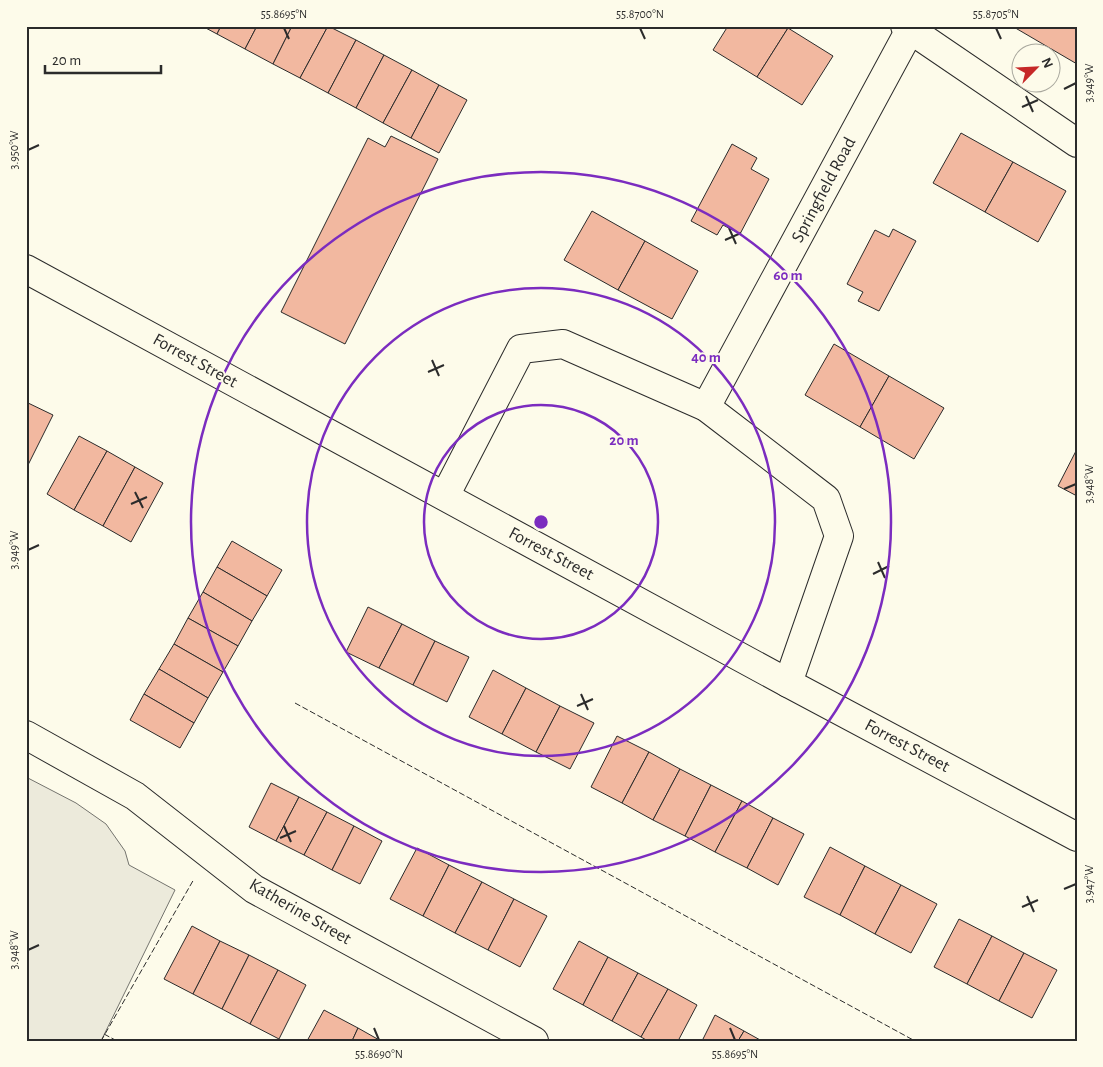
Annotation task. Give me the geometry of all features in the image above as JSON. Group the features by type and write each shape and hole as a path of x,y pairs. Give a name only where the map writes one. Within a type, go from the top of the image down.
{"street":[{"path":"909,27 1077,143"},
{"name":"Springfield Road","path":"706,407 909,27"},
{"name":"Forrest Street","path":"26,269 788,683 1077,837"},
{"path":"445,496 521,349 563,344 706,407 826,499 839,536 788,683"},
{"name":"Katherine Street","path":"26,734 135,796 254,889 534,1041"}],"shaded area":[{"path":"26,777 76,803 106,824 125,851 129,865 175,890 101,1041 26,1041"}],"building":[{"path":"202,26 221,26 217,34"},
{"path":"221,26 257,26 245,49 217,34"},
{"path":"257,26 292,26 273,64 245,49"},
{"path":"292,26 328,26 300,78 273,64"},
{"path":"328,26 356,40 328,93 300,78"},
{"path":"728,26 785,26 788,28 757,77 713,50"},
{"path":"1012,26 1077,26 1077,64 1060,54 1060,42 1039,42"},
{"path":"788,28 833,56 802,105 757,77"},
{"path":"356,40 384,55 356,108 328,93"},
{"path":"384,55 412,70 383,123 356,108"},
{"path":"412,70 439,85 411,138 383,123"},
{"path":"439,85 467,100 439,153 411,138"},
{"path":"961,133 1013,162 985,212 933,183"},
{"path":"391,136 438,159 345,344 281,312 368,138 385,147"},
{"path":"732,144 757,158 751,169 769,179 740,234 723,225 717,235 691,221"},
{"path":"1013,162 1066,191 1038,242 985,212"},
{"path":"592,211 645,241 618,290 564,260"},
{"path":"893,229 916,241 879,311 858,301 863,292 847,284 875,230 889,237"},
{"path":"645,241 698,271 672,319 618,290"},
{"path":"834,344 889,376 860,427 805,395"},
{"path":"889,376 944,408 914,459 860,427"},
{"path":"26,402 53,415 26,469"},
{"path":"79,436 107,451 74,510 47,494"},
{"path":"1077,449 1077,496 1058,486"},
{"path":"107,451 135,467 103,526 74,510"},
{"path":"135,467 163,483 131,542 103,526"},
{"path":"232,541 282,570 267,596 217,567"},
{"path":"217,567 267,596 252,621 203,592"},
{"path":"203,592 252,621 238,646 188,618"},
{"path":"368,607 402,624 379,668 346,652"},
{"path":"188,618 238,646 223,672 174,644"},
{"path":"402,624 435,641 413,685 379,668"},
{"path":"435,641 469,657 447,702 413,685"},
{"path":"174,644 223,672 208,698 159,669"},
{"path":"159,669 208,698 194,723 144,694"},
{"path":"493,670 526,688 502,734 469,717"},
{"path":"526,688 560,706 536,752 502,734"},
{"path":"144,694 194,723 180,748 130,720"},
{"path":"560,706 594,723 570,769 536,752"},
{"path":"617,736 649,752 622,803 591,787"},
{"path":"649,752 680,769 653,820 622,803"},
{"path":"680,769 711,785 685,836 653,820"},
{"path":"271,783 299,797 276,841 249,827"},
{"path":"711,785 742,801 715,852 685,836"},
{"path":"299,797 327,812 304,855 276,841"},
{"path":"742,801 773,818 747,868 715,852"},
{"path":"327,812 354,826 332,870 304,855"},
{"path":"773,818 804,834 778,885 747,868"},
{"path":"354,826 382,841 360,884 332,870"},
{"path":"830,847 865,866 840,915 804,897"},
{"path":"417,848 449,865 423,916 390,899"},
{"path":"449,865 482,882 455,933 423,916"},
{"path":"865,866 901,885 875,934 840,915"},
{"path":"482,882 514,899 488,950 455,933"},
{"path":"901,885 937,904 911,953 875,934"},
{"path":"514,899 547,916 520,967 488,950"},
{"path":"959,919 992,936 967,984 934,967"},
{"path":"192,926 220,941 193,994 164,979"},
{"path":"992,936 1024,953 999,1001 967,984"},
{"path":"220,941 249,955 222,1009 193,994"},
{"path":"579,941 608,957 583,1005 553,989"},
{"path":"1024,953 1057,970 1032,1018 999,1001"},
{"path":"249,955 278,970 250,1024 222,1009"},
{"path":"608,957 638,973 612,1021 583,1005"},
{"path":"278,970 306,985 279,1039 250,1024"},
{"path":"638,973 668,989 641,1037 612,1021"},
{"path":"668,989 697,1005 678,1041 648,1041 641,1037"},
{"path":"324,1010 358,1028 352,1041 307,1041"},
{"path":"715,1015 744,1031 738,1041 702,1041"},
{"path":"358,1028 381,1041 352,1041"},
{"path":"744,1031 762,1041 738,1041"}],"fence":[{"path":"295,703 915,1041"},
{"path":"101,1041 194,879"},
{"path":"104,1034 117,1041"}]}
